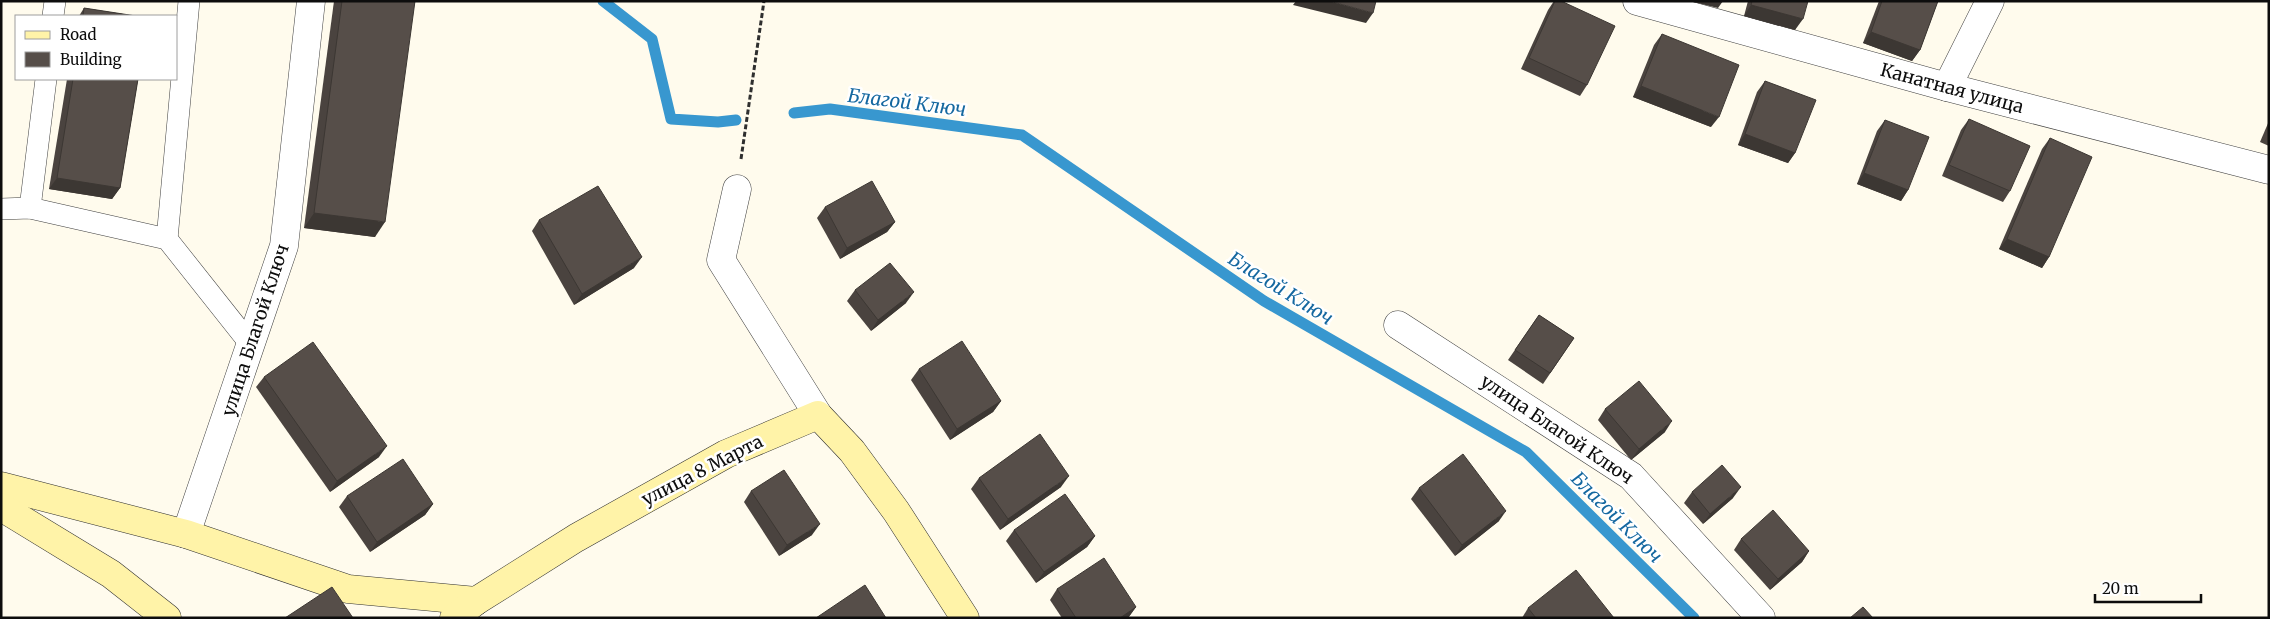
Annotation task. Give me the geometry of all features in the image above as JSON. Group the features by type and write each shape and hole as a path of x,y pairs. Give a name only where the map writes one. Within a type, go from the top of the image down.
{"street":[{"name":"улица Благой Ключ","path":"186,534 284,246 311,1"},
{"name":"Канатная улица","path":"1636,1 1947,87 2269,170"},
{"path":"1947,87 1990,1"},
{"path":"737,189 721,260 818,415 858,458 896,511 965,618"},
{"name":"улица Благой Ключ","path":"1398,324 1631,476 1761,618"},
{"name":"улица 8 Марта","path":"454,618 476,601 576,538 726,454 818,415"},
{"path":"1,486 186,534 348,589 476,601"},
{"path":"1,507 111,574 167,618"}],"lane":[{"path":"53,15 55,1"},
{"path":"167,239 189,1"},
{"path":"30,208 46,80"},
{"path":"1,209 30,208 167,239 251,344"}],"path":[{"path":"737,189 764,1"}],"building":[{"path":"342,1 415,1 385,222 314,213"},
{"path":"1329,1 1376,1 1373,13"},
{"path":"1555,1 1561,1 1615,26 1587,85 1529,58"},
{"path":"1752,1 1808,1 1803,19 1751,5"},
{"path":"1882,1 1938,1 1920,50 1871,32"},
{"path":"84,8 130,15 83,15"},
{"path":"1662,34 1739,65 1719,117 1641,86"},
{"path":"73,80 138,80 120,188 57,178"},
{"path":"1765,81 1816,100 1795,153 1745,134"},
{"path":"1969,119 2030,146 2010,191 1949,165"},
{"path":"1885,120 1929,137 1908,190 1864,173"},
{"path":"2050,138 2092,157 2049,257 2007,239"},
{"path":"872,181 895,222 847,248 825,207"},
{"path":"598,186 642,257 582,294 539,220"},
{"path":"890,263 914,292 878,320 855,290"},
{"path":"1539,315 1574,338 1550,373 1515,350"},
{"path":"962,341 1001,401 957,429 919,369"},
{"path":"313,342 387,446 337,481 264,377"},
{"path":"1639,381 1672,421 1639,449 1605,409"},
{"path":"1040,434 1069,476 1008,519 979,478"},
{"path":"1463,454 1506,511 1462,545 1419,488"},
{"path":"403,459 433,504 377,542 347,496"},
{"path":"1722,465 1741,487 1710,514 1692,492"},
{"path":"784,470 820,524 787,545 751,491"},
{"path":"1065,494 1095,536 1044,572 1014,530"},
{"path":"1773,510 1809,551 1778,579 1741,539"},
{"path":"1104,558 1136,607 1120,618 1076,618 1057,589"},
{"path":"1576,570 1614,618 1536,618 1528,608"},
{"path":"865,585 886,618 816,618"},
{"path":"332,587 353,618 285,618"},
{"path":"1863,607 1873,618 1850,618"}],"waterway":[{"name":"Благой Ключ","path":"603,1 652,39 671,119 718,122 736,120"},
{"name":"Благой Ключ","path":"794,113 830,109 1022,135 1264,301 1526,452 1694,618"}]}
